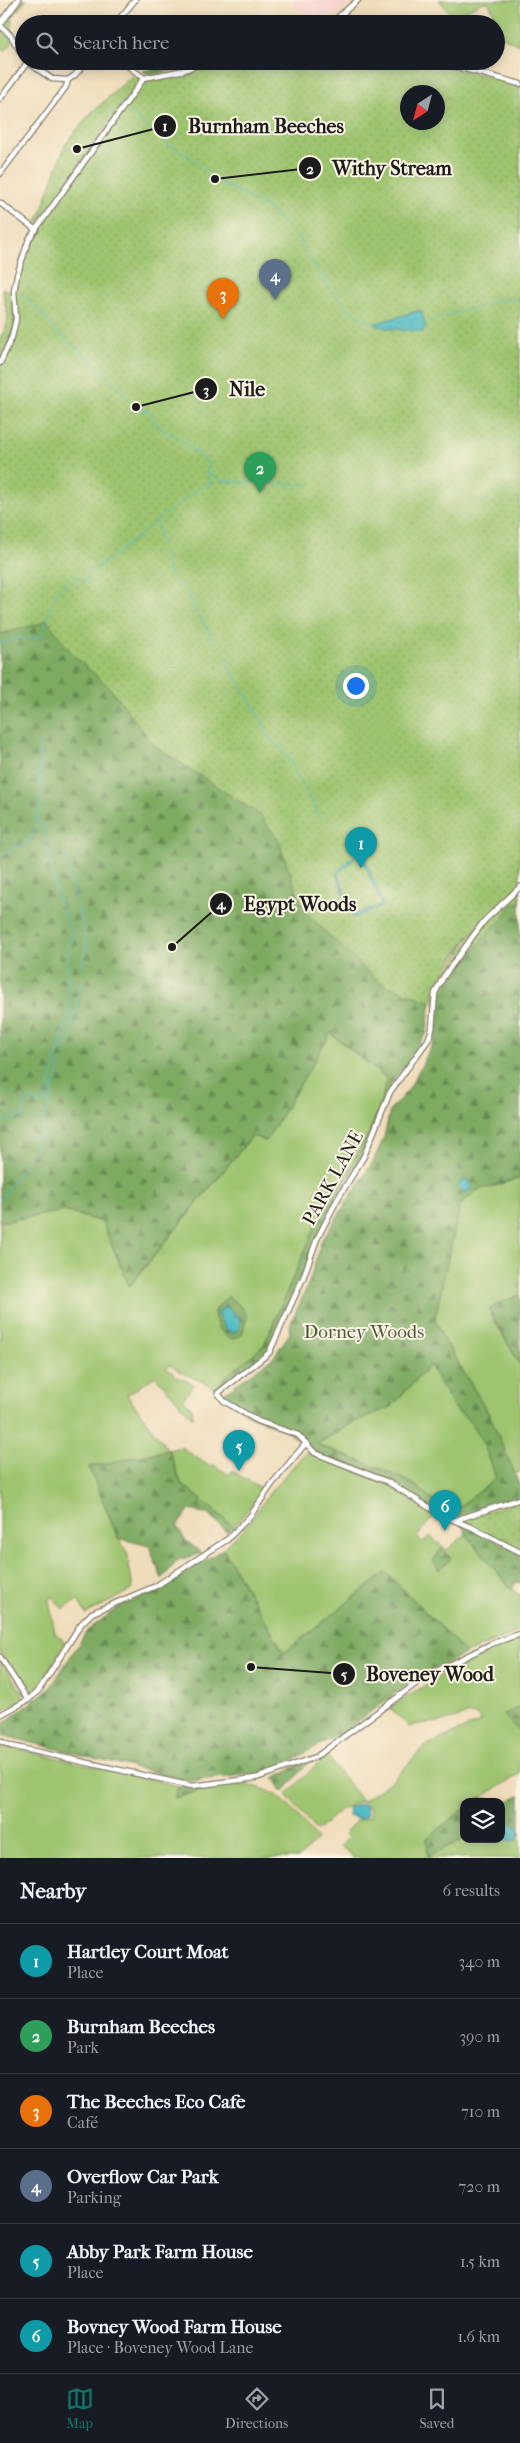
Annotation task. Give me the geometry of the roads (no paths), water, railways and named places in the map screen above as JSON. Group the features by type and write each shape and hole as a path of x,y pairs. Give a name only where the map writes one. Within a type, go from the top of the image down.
{"main road":[{"path":"0,24 18,0"}],"street":[{"path":"122,15 135,0"},
{"path":"340,15 358,0"},
{"path":"0,24 15,42"},
{"path":"0,99 20,70"},
{"path":"39,70 52,79 68,80"},
{"path":"0,174 66,86 68,80 79,70"},
{"path":"133,70 144,78"},
{"path":"0,363 12,337 16,319 14,291 16,275 29,239 144,78 185,70"},
{"path":"469,70 520,84"},
{"path":"0,203 36,230"},
{"name":"PARK LANE","path":"306,1443 298,1435 258,1421 234,1408 218,1393 269,1352 303,1278 317,1239 337,1200 364,1156 390,1092 428,1040 432,1029 435,993 444,976 484,921 520,887"},
{"path":"0,1715 28,1700 45,1682 81,1624 92,1613 156,1586 228,1539 251,1515 272,1484 306,1443 315,1453"},
{"path":"300,1450 315,1453 388,1482 443,1516 456,1520 520,1552"},
{"path":"456,1520 520,1499"},
{"path":"0,1741 11,1746 192,1786 256,1778 316,1758 424,1677 491,1644 520,1634"},
{"path":"0,1657 28,1700"}],"water":[{"path":"421,310 426,327 422,332 385,328 374,324"},
{"path":"361,848 381,898 379,899 360,853 357,856 356,854"},
{"path":"354,855 355,858 338,874 354,914 381,905 380,901 382,900 384,906 353,918 336,873"},
{"path":"463,1180 467,1180 471,1186 467,1192 463,1192 459,1188 459,1184"},
{"path":"226,1306 241,1320 238,1330 232,1333 225,1328 217,1314"},
{"path":"361,1804 365,1806 368,1815 358,1819 349,1816 348,1808"},
{"path":"505,1821 510,1822 514,1826 517,1823 517,1828 520,1830 517,1840 510,1842 505,1840"}],"waterway":[{"path":"129,112 166,143 189,156 215,179 267,208 291,228"},
{"path":"295,234 320,274 339,299 362,318 376,324"},
{"path":"19,294 26,296 59,334 95,363 136,407 148,411 158,426 179,438 210,464 206,473 212,486"},
{"path":"429,321 505,299 520,299"},
{"path":"207,473 223,481 312,485"},
{"path":"181,501 210,482"},
{"path":"54,600 56,592 75,576 85,582 89,569 103,564 178,504"},
{"path":"156,522 162,546"},
{"path":"164,552 169,574 190,595 193,606 215,642"},
{"path":"0,644 15,639 41,636 52,606"},
{"path":"223,656 263,723 267,736 284,750 320,817"},
{"path":"0,1123 24,1115 27,1099 45,1103 68,1012 68,944 73,933 56,893 44,824 37,819 42,798 39,742"},
{"path":"0,856 31,839 37,819"},
{"path":"0,1200 37,1145 71,1031 87,946 66,855"}],"place":[{"name":"Burnham Beeches","path":"77,149"},
{"name":"Withy Stream","path":"215,179"},
{"name":"Overflow Car Park","path":"275,300"},
{"name":"The Beeches Eco Cafe","path":"223,319"},
{"name":"Nile","path":"136,407"},
{"name":"Burnham Beeches","path":"260,493"},
{"name":"Hartley Court Moat","path":"361,868"},
{"name":"Egypt Woods","path":"172,947"},
{"name":"Abby Park Farm House","path":"239,1471"},
{"name":"Bovney Wood Farm House","path":"445,1531"},
{"name":"Boveney Wood","path":"251,1667"}],"park label":[{"name":"Dorney Woods","path":"364,1332"}]}
